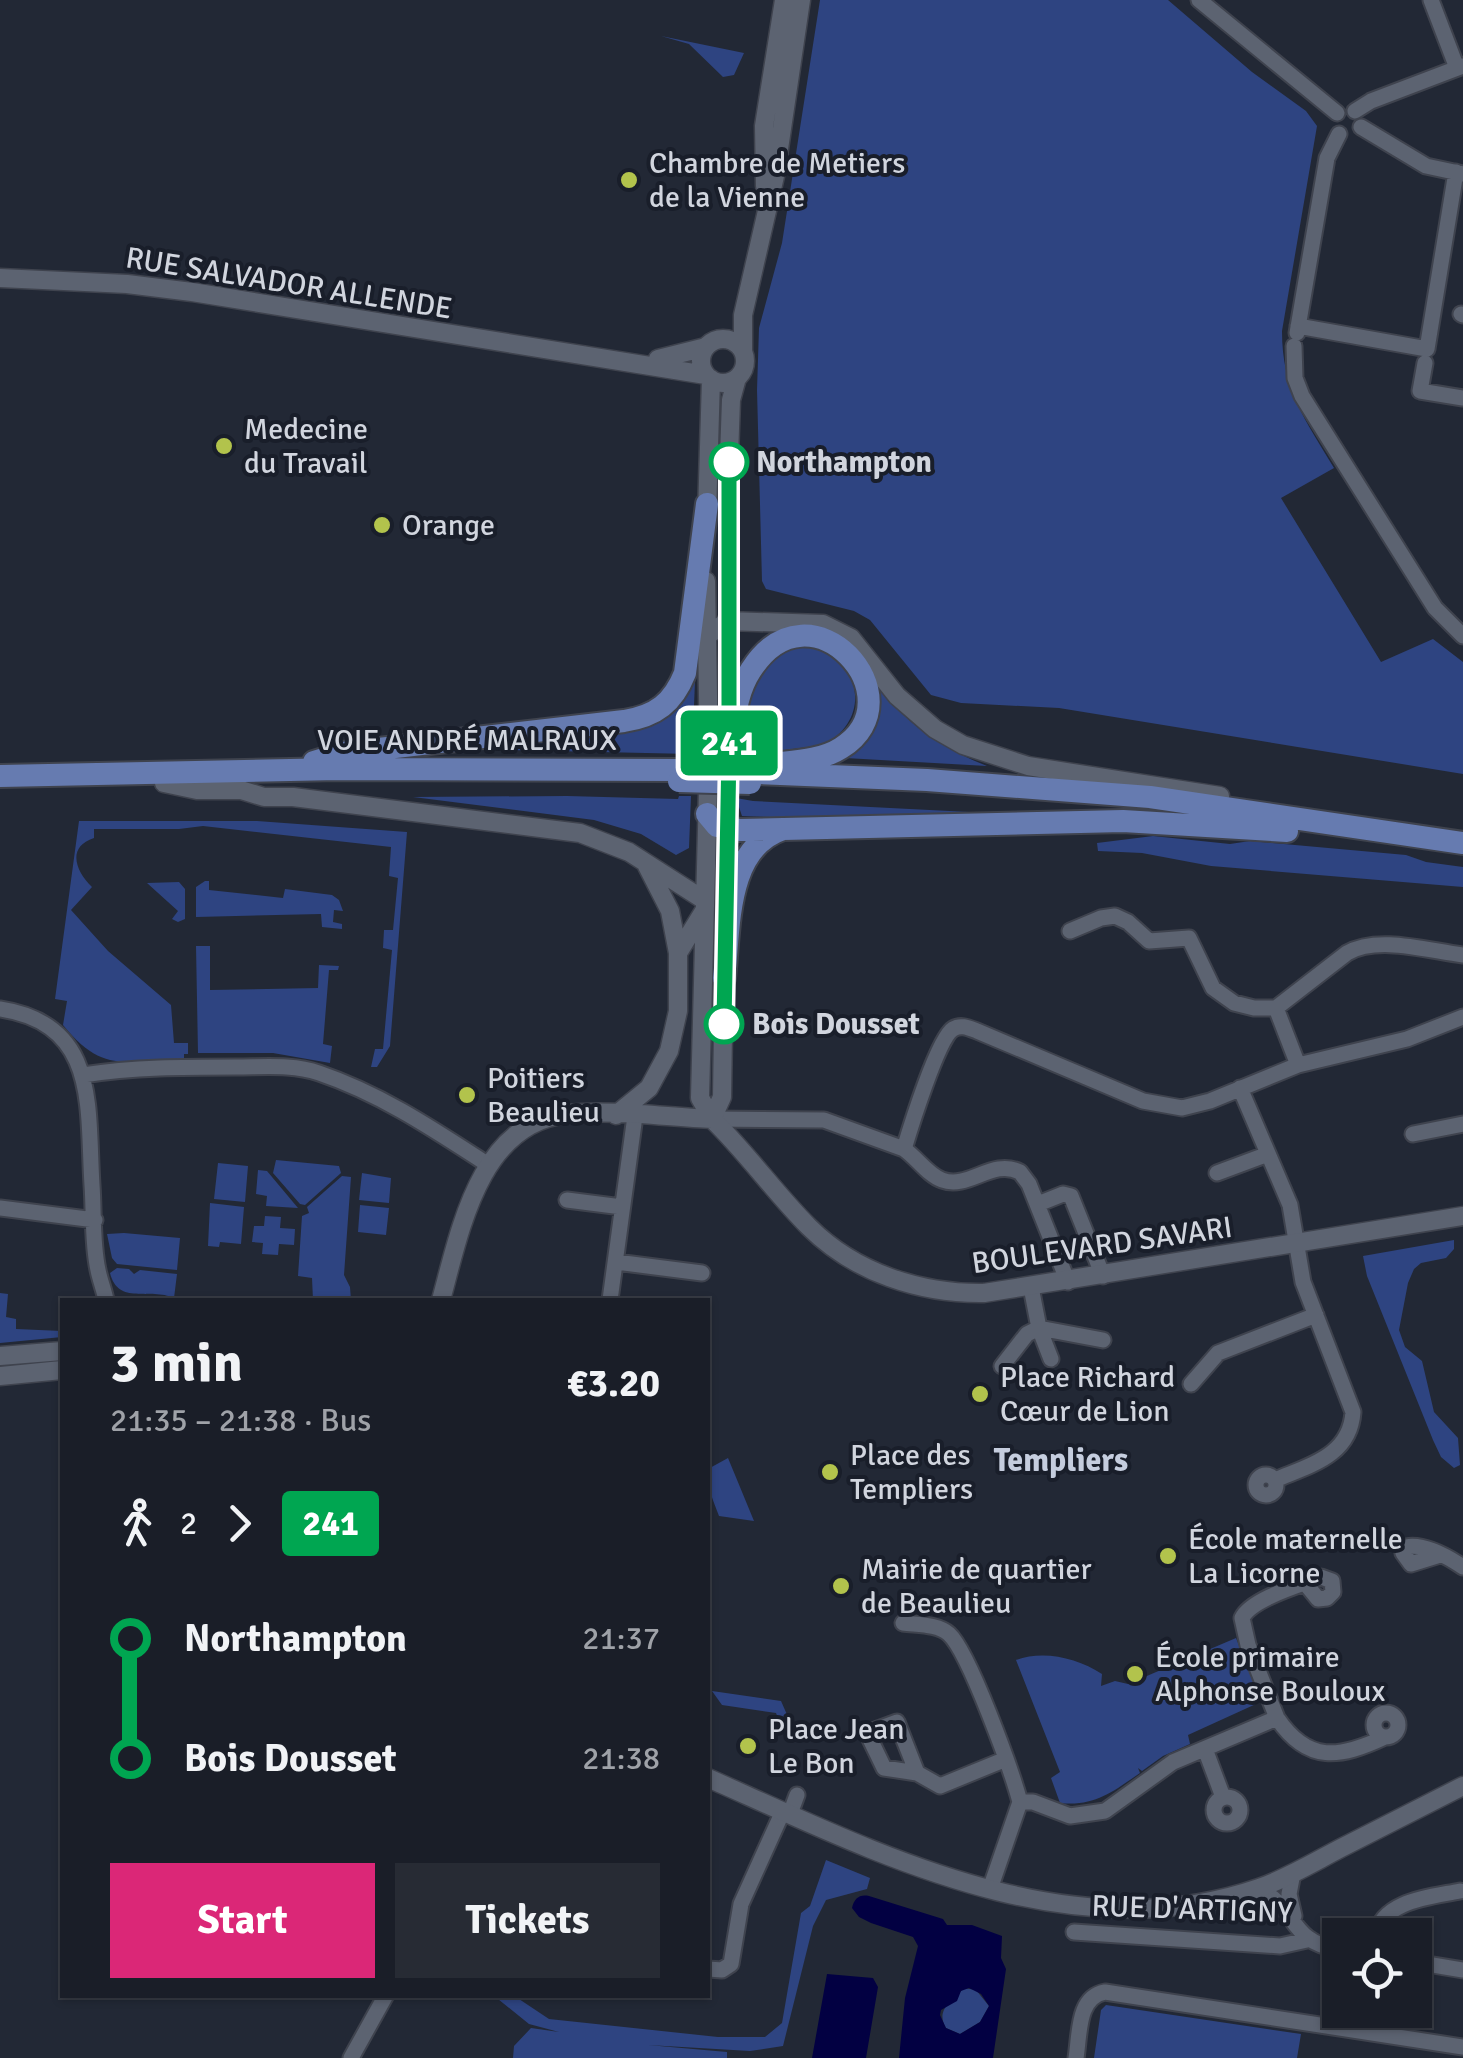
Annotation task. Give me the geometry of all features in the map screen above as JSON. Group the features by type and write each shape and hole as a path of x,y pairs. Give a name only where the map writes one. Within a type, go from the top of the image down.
{"main road":[{"path":"298,770 344,753 624,721 662,708 676,694 685,673 707,504"},
{"path":"796,636 822,638 844,649 860,670 867,691 866,711 852,739 823,756 742,769 738,696 761,656 796,636"},
{"name":"VOIE ANDRÉ MALRAUX","path":"0,787 680,776 742,769 1291,818 1463,843"},
{"name":"VOIE ANDRÉ MALRAUX","path":"0,776 298,770 680,776"},
{"path":"707,814 716,826 728,829 1123,821 1418,837"},
{"path":"724,978 734,894 744,861 765,838 787,828"}],"street":[{"path":"712,1119 722,1098 728,829 742,769 728,621 730,415 745,364 742,322 774,176 785,46 784,0"},
{"path":"764,226 764,126 801,0"},
{"path":"1200,0 1336,113"},
{"path":"1339,134 1352,136 1371,100 1460,67 1431,0"},
{"path":"1339,134 1333,122 1336,113 1348,108 1418,162 1459,173 1420,390 1463,398"},
{"path":"1339,134 1327,158 1296,335 1295,378 1302,396 1435,608 1463,636"},
{"name":"RUE SALVADOR ALLENDE","path":"0,278 142,285 708,377"},
{"path":"712,1119 700,1098 709,752 705,637 710,406 708,377 701,359 749,286"},
{"path":"1434,310 1458,314"},
{"path":"1296,335 1426,356"},
{"path":"711,344 732,340 743,351"},
{"name":"RUE SALVADOR ALLENDE","path":"568,352 659,359 711,344"},
{"name":"RUE SALVADOR ALLENDE","path":"568,352 680,377 700,391 710,406"},
{"path":"708,377 726,382 738,378"},
{"path":"705,637 728,621 811,622 838,629 857,644 918,716 963,745 1004,760 1292,808 1418,837"},
{"path":"164,783 197,790 241,790 264,797 293,797 580,833 674,869 705,870 727,858"},
{"path":"642,859 704,905"},
{"path":"610,1298 622,1207 626,1115 669,1052 678,1011 674,924 663,892 642,859"},
{"path":"678,953 704,905"},
{"path":"1070,930 1112,916 1128,922 1146,940 1188,938 1210,983 1222,996 1248,1007 1276,1008 1360,946 1463,955"},
{"path":"0,1008 31,1014 49,1024 75,1056 83,1075 98,1272 109,1297"},
{"path":"1276,1008 1298,1065"},
{"path":"904,1149 945,1040 958,1027 977,1031 1160,1106 1191,1107 1298,1065 1407,1039 1463,1017"},
{"path":"83,1075 195,1067 311,1071 380,1099 487,1164"},
{"path":"1240,1088 1290,1205 1301,1273 1351,1401 1352,1422 1336,1452 1275,1480"},
{"path":"442,1298 447,1261 487,1164 514,1134 540,1120 568,1114 824,1120 904,1149 933,1175 948,1182 1000,1168 1014,1169 1026,1177 1068,1282"},
{"name":"BOULEVARD SAVARI","path":"712,1119 808,1226 856,1262 900,1281 947,1292 984,1293 1068,1282 1463,1216"},
{"path":"1413,1134 1463,1124"},
{"path":"1217,1173 1268,1154"},
{"path":"1038,1204 1063,1194 1071,1196 1103,1276"},
{"path":"566,1200 622,1207"},
{"path":"0,1208 94,1220"},
{"path":"616,1262 702,1274"},
{"path":"1031,1287 1039,1328 1051,1359"},
{"path":"1191,1384 1218,1353 1316,1315"},
{"path":"1002,1366 1027,1334 1039,1328 1104,1340"},
{"path":"0,1356 60,1352"},
{"path":"0,1376 60,1370"},
{"path":"1440,1555 1463,1567"},
{"path":"1305,1583 1250,1607 1241,1620 1277,1718 1301,1742 1329,1754 1346,1754 1385,1737"},
{"path":"903,1623 939,1629 952,1638 967,1664 1006,1759 1020,1802 990,1889"},
{"path":"1020,1802 1033,1802 1070,1816 1100,1812 1173,1762 1277,1718"},
{"path":"1205,1749 1223,1797"},
{"path":"916,1773 930,1783 944,1786 1006,1759"},
{"path":"710,1779 893,1859 990,1889 1062,1904 1135,1908 1199,1903 1258,1889 1463,1786"},
{"path":"710,1969 722,1970 730,1964 741,1904 797,1795"},
{"name":"RUE D'ARTIGNY","path":"1293,1873 1289,1894 1296,1925"},
{"name":"RUE D'ARTIGNY","path":"1258,1889 1276,1899 1308,1940"},
{"path":"1383,1918 1414,1901 1460,1891"},
{"name":"RUE D'ARTIGNY","path":"1074,1932 1280,1946 1308,1940 1322,1944"},
{"path":"1432,1965 1463,1970"},
{"path":"1076,2058 1086,2004 1093,1995 1105,1992 1463,2047"},
{"path":"351,2058 384,1998"}],"shaded area":[{"path":"820,0 1168,0 1252,72 1306,111 1317,126 1282,331 1283,352 1297,403 1334,468 1281,498 1381,662 1433,639 1463,662 1463,774 1059,708 961,703 931,695 870,620 854,611 766,589 762,581 759,328 782,243"},
{"path":"661,36 744,53 734,75 723,77 689,44"},
{"path":"697,633 692,754 467,749 615,734 667,717 683,702 690,687"},
{"path":"811,647 829,654 851,677 855,692 849,721 823,745 738,756 749,702 764,670 791,650"},
{"path":"874,679 923,732 987,766 845,758 864,741"},
{"path":"691,796 689,848 676,855 641,834 594,820 413,797"},
{"path":"736,798 753,801 989,813 742,816"},
{"path":"79,821 257,821 407,832 390,1046 377,1067 371,1067 375,1049 383,1049 392,950 383,948 384,930 393,930 398,878 389,876 391,847 203,826 94,829 94,838 80,847 76,860 92,887 71,910 108,951 171,1005 174,1043 188,1043 184,1060 117,1061 103,1058 77,1041 63,1025 67,1001 55,999"},
{"path":"1153,836 1406,855 1463,867 1463,887 1211,866 1142,853 1098,851 1097,843"},
{"path":"209,881 209,890 283,898 285,889 332,895 343,911 334,910 333,922 342,924 342,929 322,927 321,914 196,917 196,887"},
{"path":"179,882 185,889 185,919 178,922 172,919 178,911 147,883"},
{"path":"196,946 210,946 210,990 318,988 319,965 339,966 338,970 329,970 323,1044 332,1046 330,1063 273,1053 198,1053"},
{"path":"276,1160 339,1166 341,1173 305,1205 300,1204 273,1173"},
{"path":"218,1163 248,1166 245,1202 214,1199"},
{"path":"258,1170 267,1171 298,1208 266,1206 267,1196 256,1194"},
{"path":"362,1173 391,1178 389,1203 359,1200"},
{"path":"342,1176 351,1177 344,1275 351,1298 313,1298 312,1278 298,1276 302,1216 309,1213 307,1207"},
{"path":"210,1203 244,1207 241,1244 220,1242 219,1247 208,1246"},
{"path":"360,1205 389,1208 386,1235 358,1232"},
{"path":"265,1216 281,1217 280,1228 295,1229 294,1245 279,1244 278,1255 262,1254 263,1243 252,1242 254,1226 264,1226"},
{"path":"107,1234 180,1238 177,1270 117,1264"},
{"path":"1454,1240 1454,1249 1446,1258 1421,1263 1414,1269 1399,1330 1405,1347 1422,1361 1434,1412 1458,1438 1460,1465 1454,1468 1441,1457 1433,1440 1367,1276 1363,1256"},
{"path":"117,1268 129,1269 134,1274 140,1270 177,1274 174,1298 127,1293 114,1283 110,1273"},
{"path":"0,1293 8,1294 6,1317 16,1319 16,1329 60,1331 60,1337 0,1343"},
{"path":"728,1458 754,1521 719,1516 710,1491 710,1468"},
{"path":"1236,1638 1256,1688 1256,1704 1188,1735 1190,1744 1142,1771 1138,1768 1140,1773 1103,1796 1083,1803 1060,1803 1051,1778 1060,1772 1016,1660 1060,1657 1102,1674 1101,1686 1115,1681 1128,1684"},
{"path":"712,1691 781,1701 796,1735 786,1738 776,1713 722,1705"},
{"path":"826,1860 870,1878 867,1889 826,1900 813,1926 783,2046 750,2051 648,2045 727,2052 727,2058 513,2058 514,2046 531,2028 559,2032 529,2024 497,1998 518,1998 549,2019 718,2037 765,2037 782,2023 801,1913 810,1906"},
{"path":"865,1896 943,1919 947,1925 972,1925 1002,1936 1001,1958 1006,1969 993,2058 899,2058 905,1998 918,1946 913,1937 859,1917 852,1908 858,1898","holes":["969,1988 981,1994 989,2006 980,2022 960,2034 946,2028 941,2010 957,2001 961,1991"]},
{"path":"827,1974 873,1978 878,1987 866,2058 812,2058"},
{"path":"964,1988 976,1990 989,2006 980,2022 960,2034 946,2028 942,2016 946,2006"},
{"path":"1106,2005 1301,2034 1297,2058 1094,2058 1101,2010"}],"bus line":[{"name":"241","path":"724,1024 729,462"}],"place":[{"name":"Chambre de Metiers de la Vienne","path":"629,180"},
{"name":"Medecine du Travail","path":"224,446"},
{"name":"Northampton","path":"729,462"},
{"name":"Orange","path":"382,525"},
{"name":"Bois Dousset","path":"724,1024"},
{"name":"Poitiers Beaulieu","path":"467,1095"},
{"name":"Place Richard Cœur de Lion","path":"980,1394"},
{"name":"Place des Templiers","path":"830,1472"},
{"name":"École maternelle La Licorne","path":"1168,1556"},
{"name":"Mairie de quartier de Beaulieu","path":"841,1586"},
{"name":"École primaire Alphonse Bouloux","path":"1135,1674"},
{"name":"Place Jean Le Bon","path":"748,1746"}],"district":[{"name":"Templiers","path":"1061,1460"}]}
